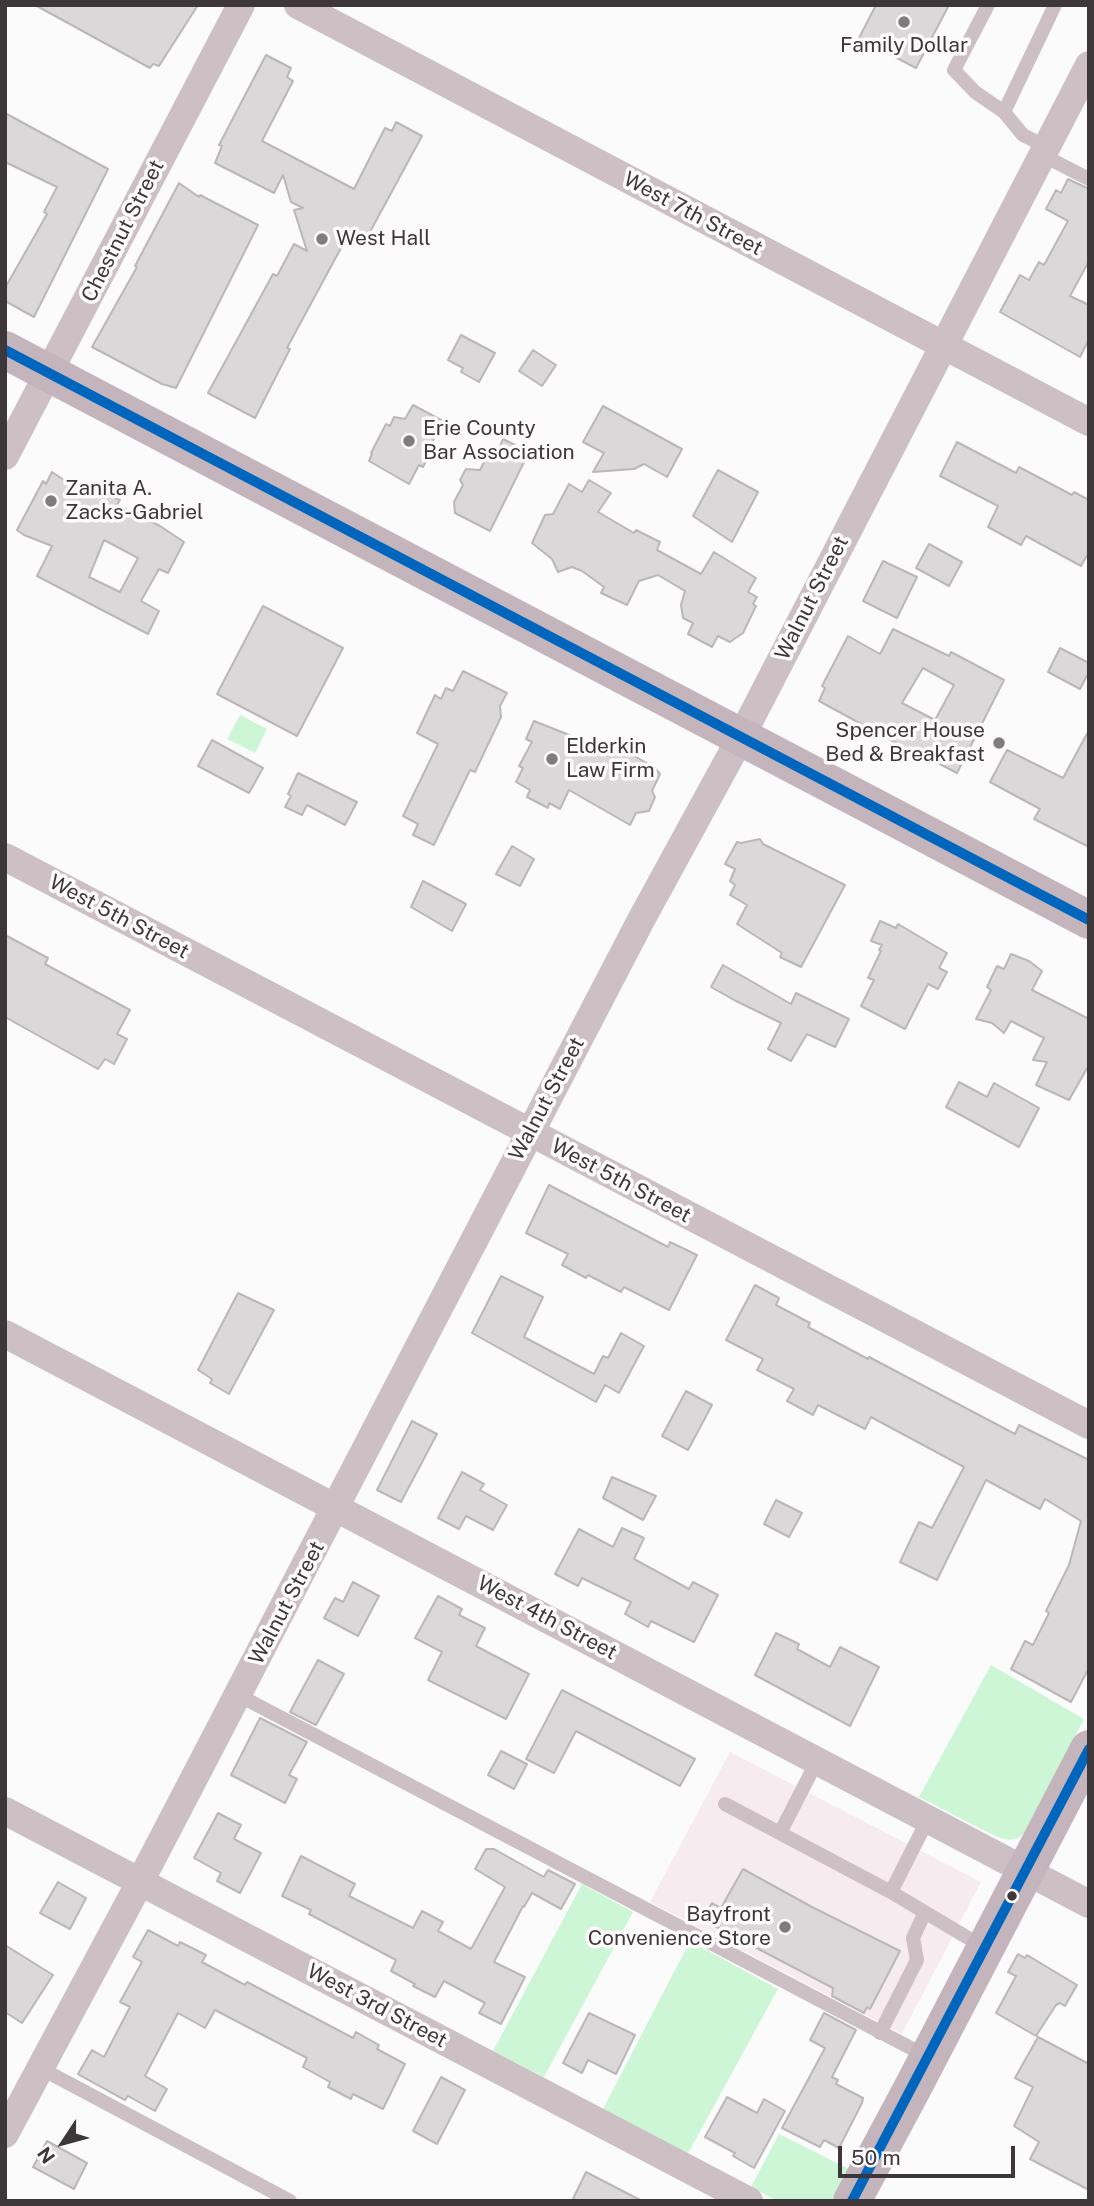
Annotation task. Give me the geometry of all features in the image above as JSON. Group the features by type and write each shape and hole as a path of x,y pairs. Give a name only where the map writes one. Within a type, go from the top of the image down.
{"main road":[{"path":"5,350 1089,920"},
{"path":"852,2201 1089,1749"}],"street":[{"name":"Chestnut Street","path":"5,456 241,5"},
{"name":"West 7th Street","path":"298,5 1089,422"},
{"name":"Walnut Street","path":"5,2134 337,1508 640,920 741,737 1089,65"},
{"name":"West 5th Street","path":"5,857 1089,1425"},
{"name":"West 4th Street","path":"5,1334 1089,1904"},
{"name":"West 3rd Street","path":"5,1811 750,2201"}],"lane":[{"path":"988,5 954,70 975,92 1004,112 1023,135 1089,178"},
{"path":"1004,112 1055,5"},
{"path":"238,1695 929,2057"},
{"path":"780,1833 817,1760"},
{"path":"725,1804 891,1892 986,1948"},
{"path":"891,1892 928,1819"},
{"path":"880,2033 918,1960 913,1938 925,1912"},
{"path":"40,2068 290,2201"}],"shaded area":[{"path":"730,1752 981,1882 902,2034 650,1902"}],"green space":[{"path":"240,715 267,729 255,753 227,739"},
{"path":"991,1665 1084,1719 1024,1833 1019,1838 1009,1840 997,1837 919,1797"},
{"path":"582,1884 633,1912 544,2077 493,2051"},
{"path":"690,1941 778,1989 687,2155 603,2109"},
{"path":"779,2134 851,2170 834,2201 777,2201 751,2187"}],"building":[{"path":"35,5 198,5 159,66 153,64 150,68"},
{"name":"Family Dollar","path":"876,5 949,5 916,68 859,38"},
{"name":"West Hall","path":"266,55 291,68 287,77 293,81 262,141 354,189 385,128 392,131 396,122 422,136 364,243 348,235 287,348 290,349 255,418 208,393 273,274 277,276 294,244 307,251 294,210 303,208 291,202 283,175 274,193 215,163 222,146 219,145"},
{"path":"5,113 108,169 34,317 5,301 5,288 47,214 44,212 57,187 5,162"},
{"path":"1068,179 1089,189 1089,261 1070,296 1089,305 1089,339 1080,357 1000,312 1020,275 1029,280 1039,262 1044,265 1068,221 1046,209 1056,190 1061,193"},
{"path":"179,183 199,197 200,195 258,225 176,388 162,384 92,347 137,267 135,266"},
{"path":"461,335 495,353 479,382 461,372 463,368 448,360"},
{"path":"533,350 556,365 542,386 519,371"},
{"path":"413,405 443,421 423,467 419,465 409,484 369,461 386,424 390,426 394,417 405,419"},
{"path":"603,406 682,449 667,477 644,464 634,469 593,472 604,453 583,442"},
{"path":"503,439 529,452 490,531 455,513 454,502 463,485 460,480 466,469 480,470 488,454 495,458"},
{"path":"957,442 1016,473 1019,467 1072,495 1074,492 1089,500 1089,552 1081,566 1026,536 1021,545 988,527 998,506 940,476"},
{"path":"718,470 758,492 732,542 693,516"},
{"path":"52,472 64,480 120,500 117,505 160,526 184,542 168,573 159,569 141,601 159,611 148,634 37,576 52,546 17,530 43,481 46,484","holes":["104,540 138,558 120,592 89,577"]},
{"path":"589,480 611,493 598,512 634,533 636,530 660,542 657,550 701,574 714,552 756,578 748,592 757,597 753,604 756,606 743,633 730,642 718,636 712,647 688,634 693,623 683,618 681,605 685,591 658,575 639,581 627,605 601,593 604,587 582,571 572,567 558,572 552,559 532,543 545,515 553,514 569,484 582,492"},
{"path":"929,544 962,562 949,586 916,568"},
{"path":"883,561 917,577 897,618 863,601"},
{"path":"263,606 343,648 297,736 217,694"},
{"path":"893,629 949,656 951,652 1004,680 957,773 934,761 933,763 819,701 825,688 822,686 848,636 880,654","holes":["923,668 954,685 935,720 902,703"]},
{"path":"1060,648 1089,663 1089,672 1080,689 1048,672"},
{"path":"463,671 507,693 500,706 501,717 475,772 470,770 434,845 413,835 418,824 403,816 438,744 417,733 435,695 441,699 446,688 453,691"},
{"path":"534,721 577,738 608,756 626,751 655,768 660,774 652,791 655,797 649,811 636,813 630,825 569,790 560,809 549,803 548,808 527,797 530,790 516,782 523,768 519,766 532,742 526,739"},
{"path":"1089,730 1089,847 1034,819 1040,809 990,782 1007,750 1063,778"},
{"path":"212,740 263,768 249,793 198,766"},
{"path":"298,773 357,802 345,825 307,805 302,815 285,807"},
{"path":"760,839 763,844 845,885 801,967 780,957 782,953 737,924 747,905 730,895 735,885 730,881 735,869 725,864 737,842"},
{"path":"512,846 534,859 520,886 496,874"},
{"path":"423,881 466,904 452,931 411,907"},
{"path":"880,921 896,928 898,924 947,953 939,968 947,972 938,989 928,984 905,1029 861,1006 874,980 868,978 881,951 879,950 882,945 871,941"},
{"path":"5,935 48,958 45,964 130,1010 117,1034 127,1039 114,1064 105,1059 98,1069 5,1017"},
{"path":"1011,954 1029,961 1042,971 1032,990 1089,1019 1089,1065 1069,1100 1036,1085 1047,1062 1033,1060 1044,1038 1011,1021 1004,1033 992,1023 976,1019 991,990 987,987 997,966 1004,969"},
{"path":"723,965 791,1004 796,993 849,1019 835,1047 807,1034 791,1061 768,1049 781,1023 711,987"},
{"path":"959,1082 987,1097 994,1083 1039,1108 1019,1147 946,1107"},
{"path":"549,1185 668,1247 670,1242 697,1255 669,1310 624,1287 621,1292 588,1275 586,1278 562,1265 568,1254 526,1233"},
{"path":"501,1276 543,1297 524,1337 594,1374 603,1356 608,1358 621,1333 644,1346 619,1393 605,1385 596,1402 472,1333"},
{"path":"755,1285 779,1298 776,1305 810,1323 808,1327 868,1359 869,1357 1015,1434 1019,1425 1089,1460 1089,1668 1071,1702 1011,1669 1025,1641 1033,1645 1049,1613 1046,1611 1069,1565 1081,1521 1045,1499 1040,1509 986,1480 937,1580 900,1562 919,1522 932,1528 964,1467 871,1417 865,1429 818,1405 813,1415 787,1401 794,1389 757,1370 763,1359 726,1340"},
{"path":"238,1293 274,1310 229,1394 210,1383 212,1379 198,1370"},
{"path":"686,1391 712,1405 688,1450 662,1436"},
{"path":"412,1421 437,1434 401,1502 377,1490"},
{"path":"462,1472 484,1484 480,1490 507,1505 493,1530 466,1516 459,1529 438,1518"},
{"path":"612,1477 656,1496 643,1520 603,1498"},
{"path":"776,1500 802,1513 789,1537 764,1524"},
{"path":"622,1528 644,1538 634,1559 689,1589 693,1582 718,1595 694,1642 651,1621 648,1627 625,1614 631,1602 582,1578 578,1586 555,1574 579,1529 613,1547"},
{"path":"353,1582 379,1596 358,1636 324,1618 335,1598 343,1602"},
{"path":"438,1596 462,1609 459,1615 485,1628 476,1646 529,1674 506,1719 428,1680 442,1652 415,1638"},
{"path":"776,1633 799,1644 797,1649 830,1667 840,1647 879,1667 850,1726 755,1675"},
{"path":"318,1660 344,1674 316,1725 290,1712"},
{"path":"562,1690 695,1759 680,1786 576,1731 554,1773 526,1759"},
{"path":"260,1718 307,1742 289,1775 297,1779 285,1803 231,1775"},
{"path":"501,1751 527,1764 514,1789 488,1775"},
{"path":"218,1813 241,1825 234,1839 261,1853 240,1893 217,1881 221,1873 194,1858"},
{"path":"486,1849 494,1849 544,1877 548,1870 575,1884 561,1909 532,1893 523,1906 494,1962 525,1977 501,2024 479,2013 485,2003 444,1981 435,1997 413,1986 415,1984 391,1971 396,1960 309,1914 311,1910 282,1896 301,1856 355,1884 349,1896 413,1928 422,1911 443,1922 438,1931 471,1949 505,1887 475,1869"},
{"path":"743,1869 900,1951 870,2009 867,2007 864,2013 832,1996 833,1988 703,1920 712,1903 721,1908"},
{"path":"58,1882 86,1898 70,1929 40,1913"},
{"path":"148,1930 178,1946 180,1942 206,1955 202,1962 245,1985 247,1982 353,2038 356,2032 379,2045 377,2049 405,2064 383,2109 353,2094 351,2099 328,2087 330,2082 303,2067 307,2058 215,2010 205,2028 178,2013 145,2076 167,2089 155,2111 128,2096 125,2100 78,2074 92,2050 104,2057 130,2007 120,2002 142,1962 133,1957"},
{"path":"5,1945 53,1975 22,2023 5,2012"},
{"path":"1018,1954 1025,1958 1027,1955 1077,1985 1065,2006 1060,2003 1056,2005 1036,2036 996,2013 1016,1976 1008,1972"},
{"path":"589,2013 635,2035 616,2074 588,2060 582,2073 563,2063"},
{"path":"824,2013 856,2030 832,2077 838,2080 836,2084 863,2098 839,2148 824,2140 820,2147 782,2128 825,2048 810,2040"},
{"path":"1038,2037 1089,2064 1089,2190 1030,2159 1039,2142 1014,2126 1033,2087 1015,2078"},
{"path":"441,2077 465,2090 437,2144 413,2131"},
{"path":"727,2097 757,2113 764,2099 785,2111 754,2168 733,2156 735,2153 705,2137"},
{"path":"47,2141 87,2163 74,2189 33,2167"},
{"path":"586,2172 642,2201 572,2201"}],"transit line":[{"path":"5,350 1089,920"},
{"path":"852,2201 1089,1749"}],"place":[{"name":"Family Dollar","path":"904,22"},
{"name":"West Hall","path":"322,239"},
{"name":"Erie County Bar Association","path":"409,441"},
{"name":"Zanita A. Zacks-Gabriel","path":"51,501"},
{"name":"Spencer House Bed & Breakfast","path":"999,743"},
{"name":"Elderkin Law Firm","path":"552,759"},
{"name":"Bayfront Convenience Store","path":"785,1927"}]}
